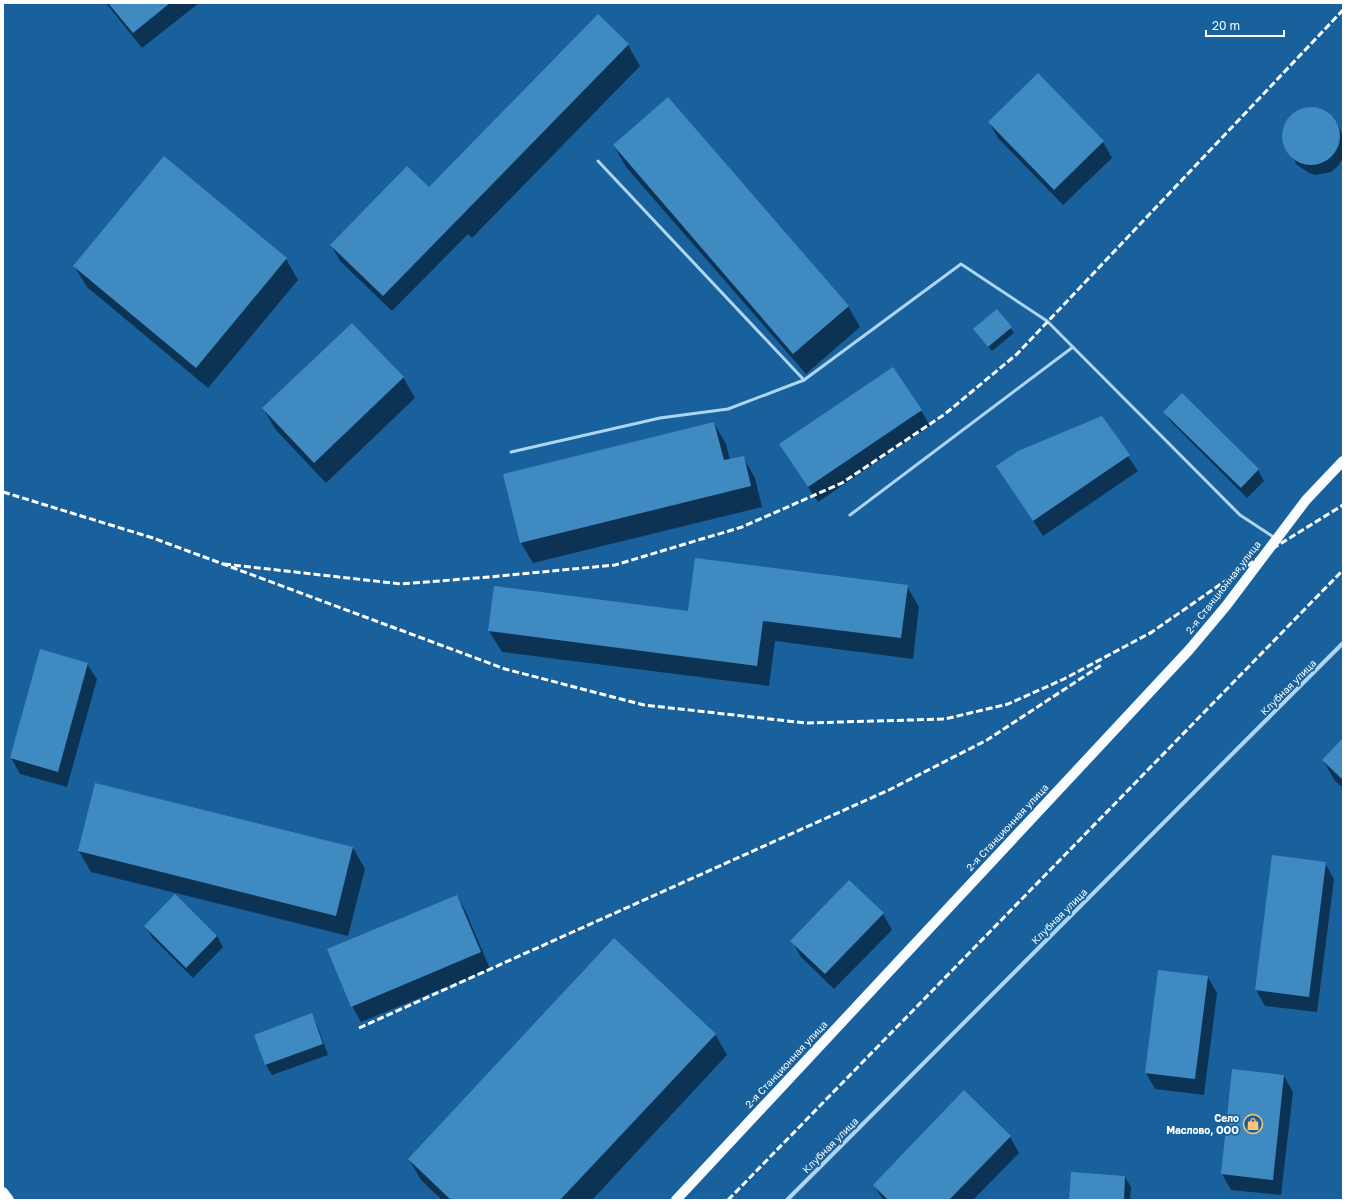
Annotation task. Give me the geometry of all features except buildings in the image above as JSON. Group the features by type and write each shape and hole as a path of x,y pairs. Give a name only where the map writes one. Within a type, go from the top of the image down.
{"main road":[{"name":"2-я Станционная улица","path":"676,1200 1189,650 1226,606 1318,486 1343,460"},
{"path":"3,1192 9,1200"}],"street":[{"name":"Клубная улица","path":"786,1200 1343,643"}],"lane":[{"path":"598,161 804,380"},
{"path":"510,452 660,418 728,409 804,380 961,264 1046,321 1073,346 1240,515 1276,540"},
{"path":"850,515 1073,346"}],"railway":[{"path":"224,564 401,584 615,565 742,527 842,483 945,414 1017,354 1343,10"},
{"path":"3,492 153,538 505,669 644,705 806,723 945,719 1008,704 1064,679 1152,632"},
{"path":"1149,634 1267,552 1343,505"},
{"path":"728,1200 1343,570"},
{"path":"359,1028 891,789 987,740 1103,664"}],"place":[{"name":"Село Маслово, ООО","path":"1253,1124"}]}
